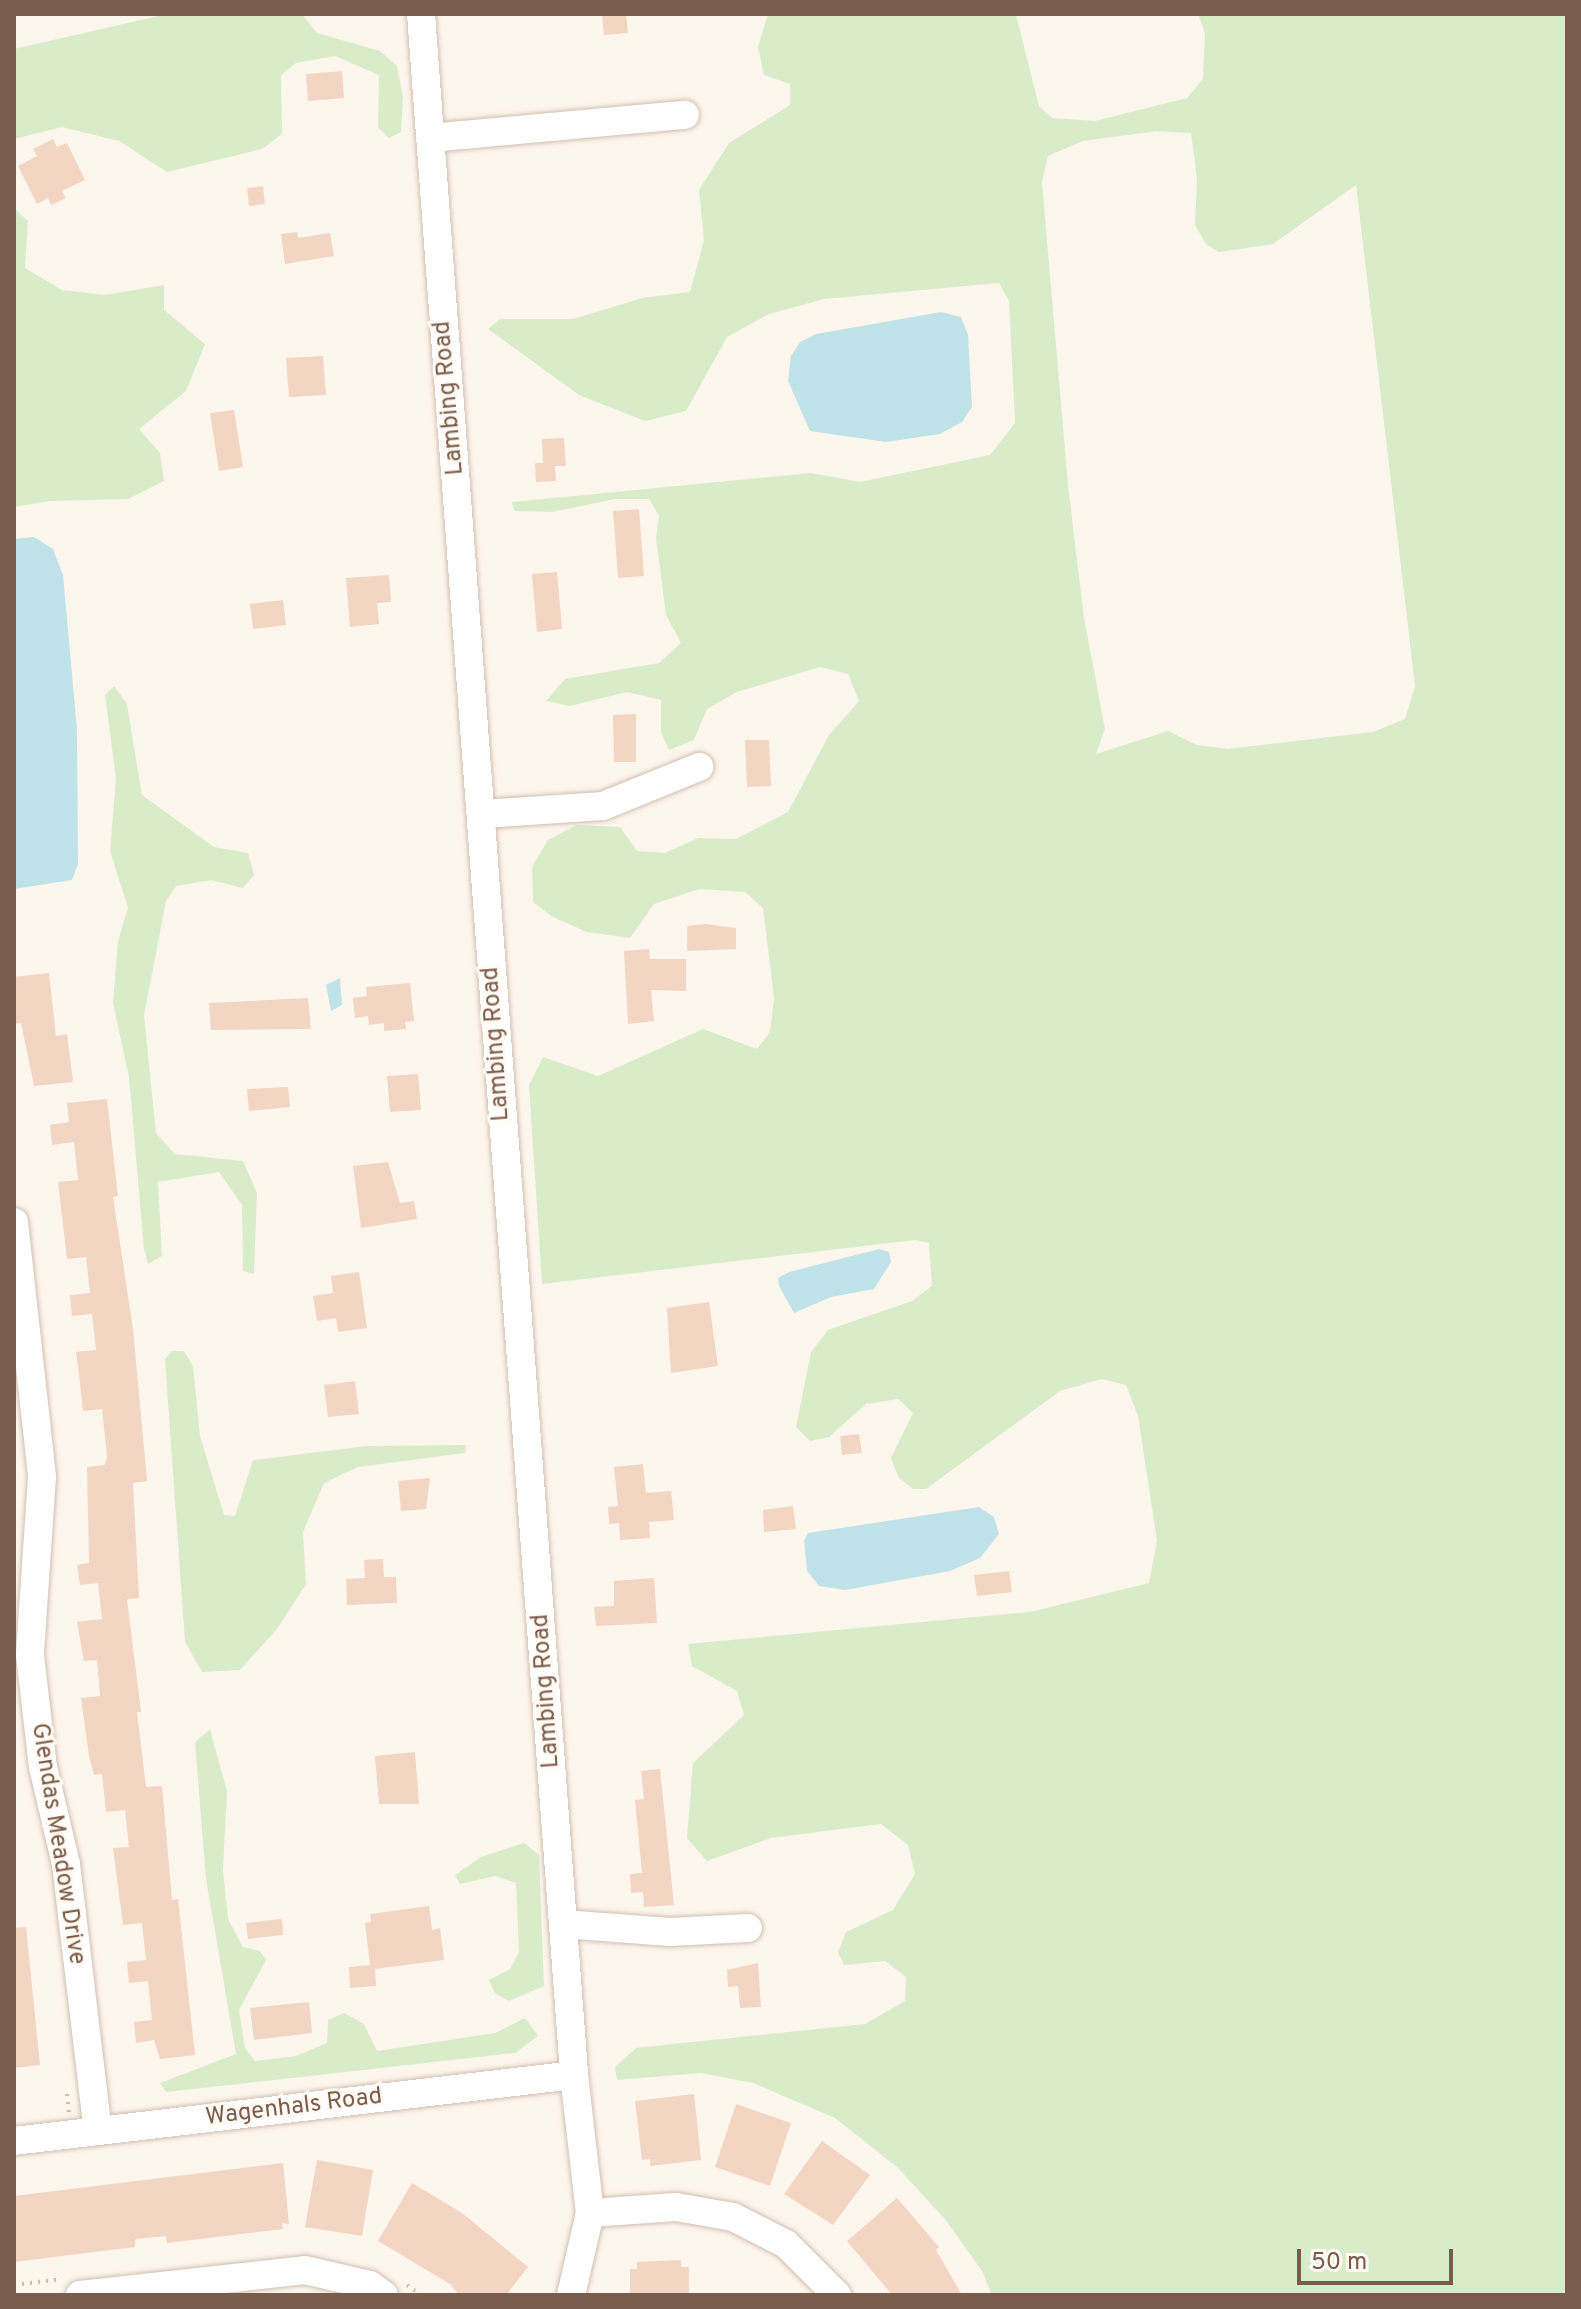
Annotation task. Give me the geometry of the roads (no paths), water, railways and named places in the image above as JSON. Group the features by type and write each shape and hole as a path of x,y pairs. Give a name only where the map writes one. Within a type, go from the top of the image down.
{"street":[{"name":"Lambing Road","path":"421,14 483,814 574,2075 590,2213 571,2295"},
{"path":"430,138 685,115"},
{"path":"483,814 603,806 699,767"},
{"name":"Glendas Meadow Drive","path":"14,1222 42,1477 30,1655 43,1767 66,1864 98,2131"},
{"path":"563,1924 670,1932 748,1928"},
{"name":"Wagenhals Road","path":"14,2141 574,2075"},
{"path":"590,2213 676,2207 733,2217 786,2244 837,2295"},
{"path":"80,2295 305,2270 370,2285 384,2295"}],"water":[{"path":"941,312 961,317 968,335 972,407 962,422 940,434 886,442 810,431 788,381 791,356 800,342 816,334"},
{"path":"34,537 53,549 63,575 77,730 78,864 72,880 14,889 14,539"},
{"path":"340,978 342,1005 331,1011 326,985"},
{"path":"879,1249 889,1252 891,1262 874,1289 831,1297 794,1313 779,1286 778,1278 789,1272"},
{"path":"979,1507 994,1517 999,1534 980,1558 950,1571 845,1590 819,1586 807,1571 804,1541 808,1533"}]}
